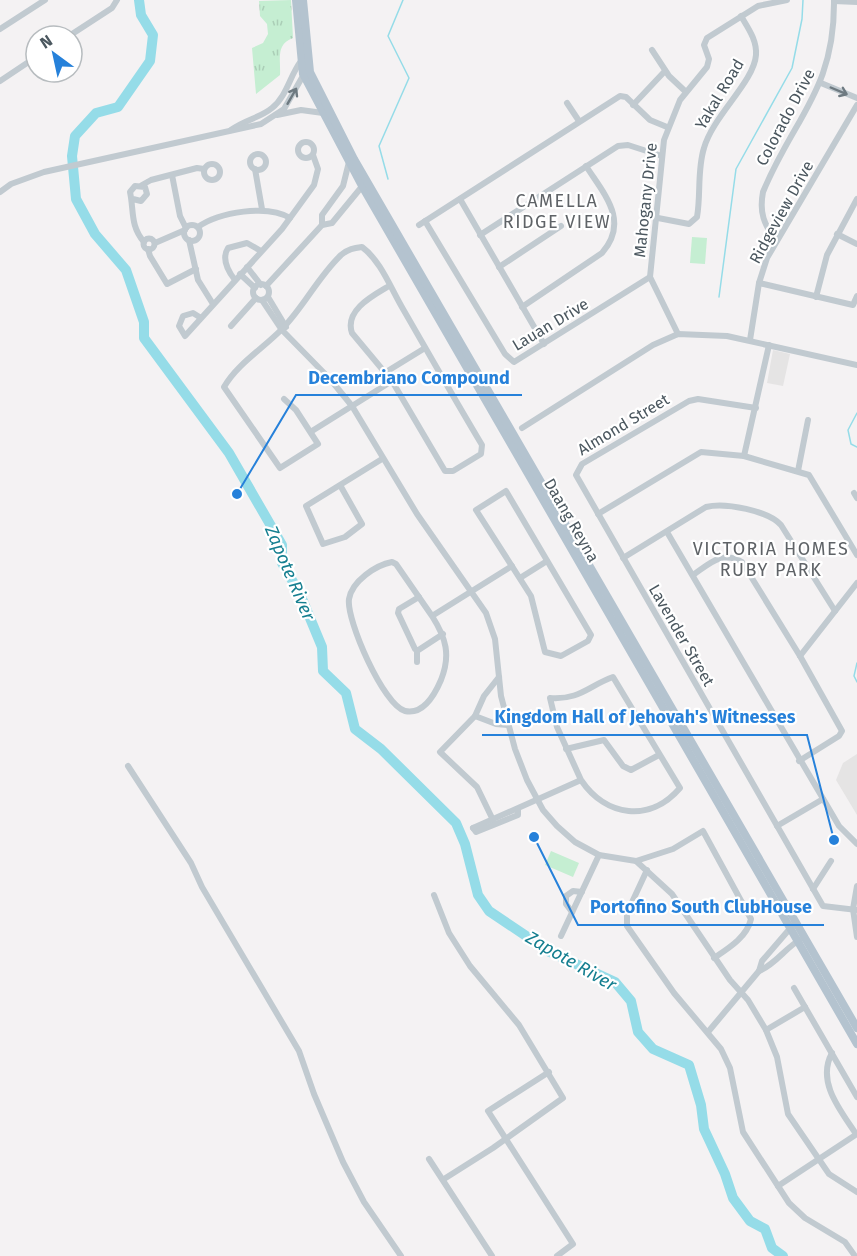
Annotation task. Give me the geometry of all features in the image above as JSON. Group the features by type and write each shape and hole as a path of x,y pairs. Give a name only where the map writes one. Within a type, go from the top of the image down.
{"main road":[{"name":"Daang Reyna","path":"296,0 307,73 323,113 352,160"},
{"name":"Daang Reyna","path":"303,0 304,61"},
{"name":"Daang Reyna","path":"307,73 365,183 793,925 857,1044"},
{"name":"Daang Reyna","path":"801,939 857,1028"}],"street":[{"path":"0,17 3,27 45,0"},
{"path":"84,26 112,8 117,0"},
{"path":"741,16 763,3 787,0"},
{"path":"834,0 857,2"},
{"name":"Colorado Drive","path":"776,241 762,221 760,204 762,192 821,83 832,45 834,0"},
{"name":"Mahogany Drive","path":"678,334 650,277 667,127 686,92 709,63 705,41 741,16"},
{"name":"Yakal Road","path":"658,218 689,224 697,217 701,158 705,144 715,122 746,79 755,61 754,39 741,16"},
{"path":"652,51 665,71 686,92"},
{"path":"230,130 245,120 273,108 304,61"},
{"path":"0,81 24,65"},
{"path":"633,105 665,71"},
{"path":"277,115 307,73"},
{"path":"821,83 857,98"},
{"path":"419,225 620,96 624,96 650,120 667,127"},
{"path":"567,104 579,122"},
{"name":"Ridgeview Drive","path":"750,340 759,283 766,261 857,105"},
{"path":"0,192 28,177 230,130 248,129 277,115 301,110 323,113"},
{"path":"480,235 623,144 662,156"},
{"path":"201,318 290,218 314,185 318,169 313,155"},
{"path":"321,225 322,215 344,186 352,160"},
{"path":"522,307 602,253 607,247 615,222 614,212 586,166"},
{"path":"196,269 167,284 134,226 131,208 133,200 130,192 133,187 172,175 204,169"},
{"path":"255,169 262,209"},
{"path":"172,175 180,216 186,229 185,236 189,240 202,288 213,304"},
{"path":"260,286 321,225 332,223 365,183"},
{"path":"133,200 141,201 147,196 147,191 142,185"},
{"path":"459,199 544,344"},
{"path":"816,297 827,255 857,200"},
{"path":"148,249 152,249 155,243 192,225 198,227 207,222 262,209 280,212 290,218"},
{"name":"Lauan Drive","path":"425,221 508,359 518,360 650,277"},
{"path":"499,267 561,226"},
{"path":"189,240 198,238 200,232 198,227"},
{"path":"837,234 857,244"},
{"path":"144,242 150,238 155,243"},
{"path":"231,326 269,291 238,277 227,268 224,255 228,248 247,243 261,252"},
{"path":"284,399 312,431 318,444 280,468 225,391 228,382 285,330 317,281 346,251 363,247 389,286 482,445 481,453 453,471 445,471 392,381 350,328 363,302 389,286"},
{"path":"247,267 260,286 262,298 285,330 352,406 382,459 491,624 508,725 521,768 538,800 566,836 599,855 636,861 673,849 703,831 751,919 746,931 736,943 714,958"},
{"path":"759,283 853,305 857,296"},
{"path":"522,428 653,345 678,334 706,333 750,340 857,365"},
{"path":"744,456 769,345"},
{"path":"386,372 425,348"},
{"path":"312,431 392,381"},
{"name":"Almond Street","path":"576,471 582,464 689,401 698,399 756,408"},
{"path":"798,471 808,420"},
{"path":"598,514 700,452 744,456 798,471 812,478 855,547 857,555"},
{"path":"321,553 323,544 306,506 382,459"},
{"name":"Lavender Street","path":"576,471 578,479 823,906 855,910"},
{"path":"323,544 345,537 362,524 340,485"},
{"path":"506,491 548,561 591,634 588,641 561,656 545,652 536,610 520,578 476,510 506,491"},
{"path":"623,558 712,505 768,514 781,525 835,611"},
{"path":"667,532 839,826 857,844"},
{"path":"693,575 720,557 728,556 742,562 800,656 842,731 839,736 800,761"},
{"path":"520,578 548,561"},
{"path":"392,562 419,597 444,634 448,649 438,687 422,707 406,711 394,705 366,656 350,615 349,597 363,577 392,562"},
{"path":"432,616 512,566"},
{"path":"800,656 857,584"},
{"path":"340,595 349,597"},
{"path":"417,662 417,651 398,613 399,609 419,597"},
{"path":"417,651 444,634"},
{"path":"493,820 477,787 440,752 475,716 484,696 499,676"},
{"path":"613,677 680,788 671,798 650,810 625,812 613,808 593,796 580,780 566,749 550,698 563,699 580,695 613,677"},
{"path":"475,716 496,724 508,725"},
{"path":"566,749 604,740 608,742 623,766 631,770 659,755"},
{"path":"129,766 191,863 202,887 299,1051 314,1094 343,1162 364,1202 401,1256"},
{"path":"518,809 518,815 476,832 473,828 580,780"},
{"path":"777,826 823,799"},
{"path":"561,936 599,855"},
{"path":"636,861 682,907 714,958 741,992 766,1030 777,1057 784,1107 818,1160 829,1174 857,1192"},
{"path":"813,889 831,861"},
{"path":"647,870 627,913 627,926 675,993 721,1049 730,1068 743,1132 778,1186 797,1212 845,1242 855,1256"},
{"path":"857,886 855,910 857,937"},
{"path":"572,912 566,904 566,896 573,891 582,892"},
{"path":"434,895 449,933 470,966 519,1025 563,1098 444,1179"},
{"path":"708,1032 759,971 762,961 793,925"},
{"path":"783,936 790,945"},
{"path":"759,971 771,966 790,945 801,939"},
{"path":"770,951 777,958"},
{"path":"794,988 857,1096"},
{"path":"766,1030 805,1007"},
{"path":"778,1186 857,1134 829,1092 826,1066 832,1053"},
{"path":"549,1072 488,1111 573,1244 557,1256"},
{"path":"429,1159 492,1256"}],"shaded area":[{"path":"773,350 790,354 783,386 767,383"},
{"path":"857,754 857,815 836,780 843,763"}],"green space":[{"path":"291,0 293,38 287,41 281,49 280,75 256,94 252,48 263,43 268,34 267,24 260,16 259,1"},
{"path":"692,237 707,238 705,264 690,263"},
{"path":"551,851 579,863 573,877 545,865"}],"waterway":[{"name":"Zapote River","path":"139,0 141,15 153,35 150,61 118,107 96,113 75,136 72,156 76,199 95,234 126,270 144,322 144,338 229,453 282,545 282,563 300,594 322,647 323,671 346,693 355,729 381,749 456,823 465,844 478,895 489,911 550,952 615,982 631,1001 638,1032 653,1049 689,1065 701,1105 704,1129 725,1174 733,1198 750,1221 765,1229 772,1248 783,1256"},
{"path":"388,179 379,146 409,78 388,36 403,0"},
{"path":"719,297 736,169 792,68 802,19 803,0"},
{"path":"857,413 848,430 851,444 857,447"},
{"path":"857,663 854,676 857,682"}],"place":[{"name":"Decembriano Compound","path":"237,494"},
{"name":"Portofino South ClubHouse","path":"534,837"},
{"name":"Kingdom Hall of Jehovah's Witnesses","path":"834,840"}],"district":[{"name":"CAMELLA RIDGE VIEW","path":"557,211"},
{"name":"VICTORIA HOMES RUBY PARK","path":"771,559"}]}
